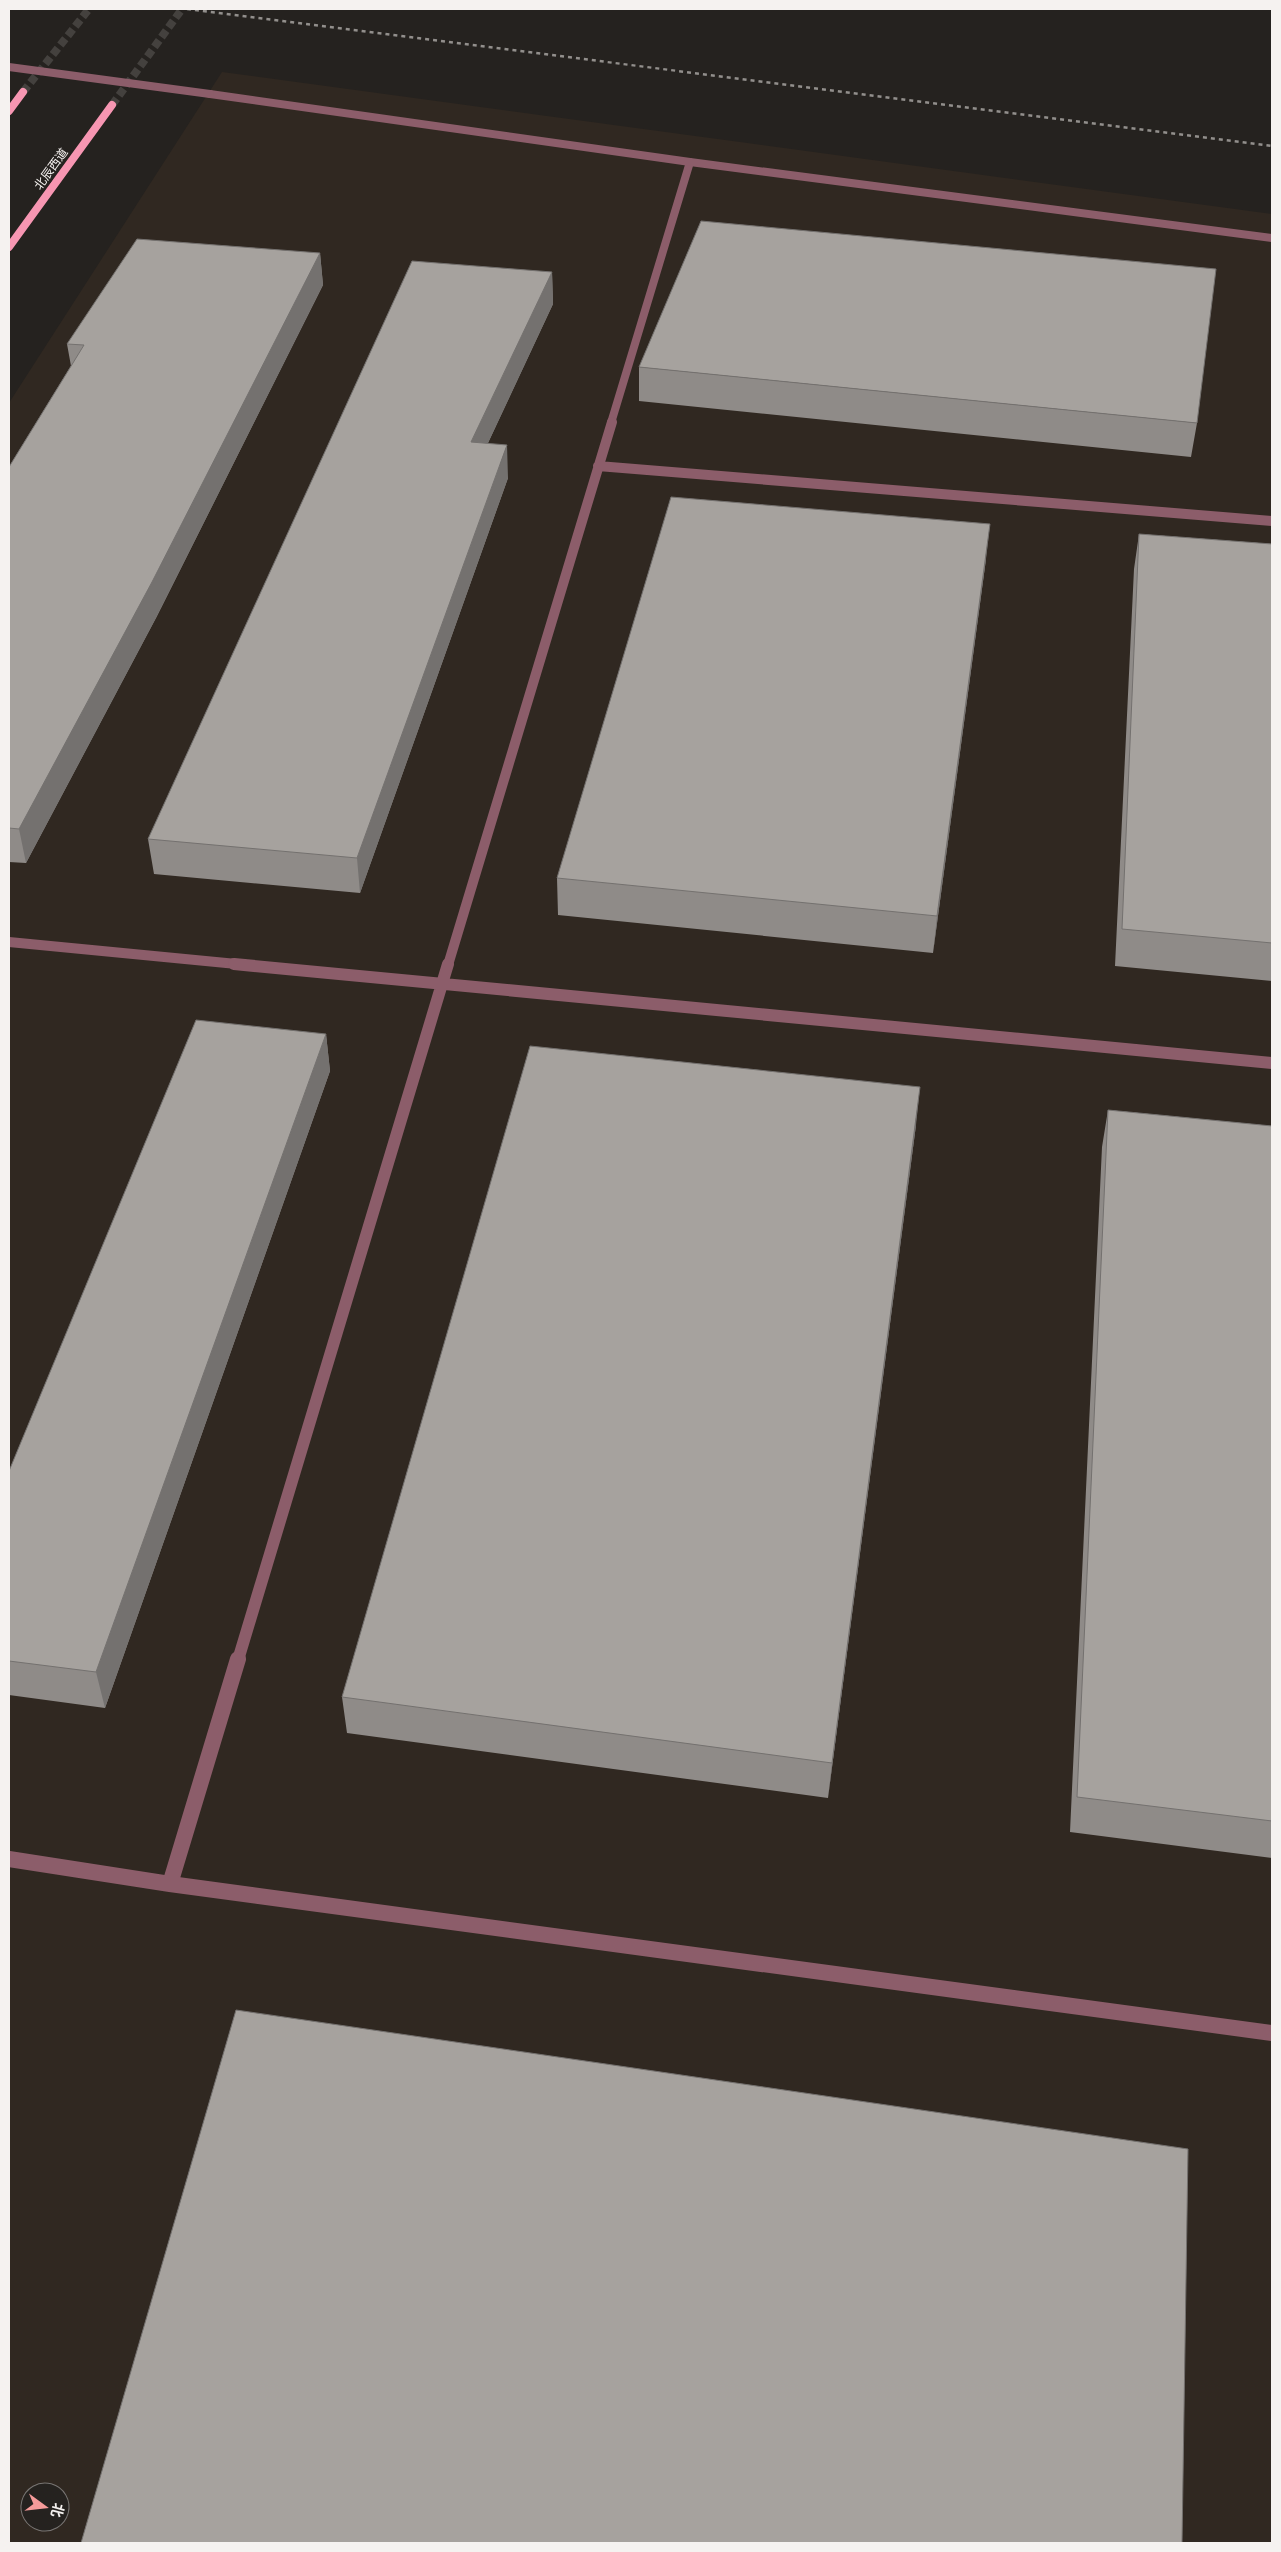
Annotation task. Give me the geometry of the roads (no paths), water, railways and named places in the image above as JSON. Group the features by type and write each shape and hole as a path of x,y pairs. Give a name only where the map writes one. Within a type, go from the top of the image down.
{"main road":[{"path":"9,110 23,92"},
{"name":"北辰西道","path":"9,247 112,105"}],"street":[{"path":"9,67 690,162 1272,238"},
{"path":"170,1884 690,162"},
{"path":"598,466 1272,521"},
{"path":"9,942 1272,1063"},
{"path":"9,1859 170,1884 1272,2033"}],"tunnel":[{"path":"23,92 89,9"},
{"path":"112,105 182,9"}],"railway":[{"path":"187,9 1272,146"}]}
